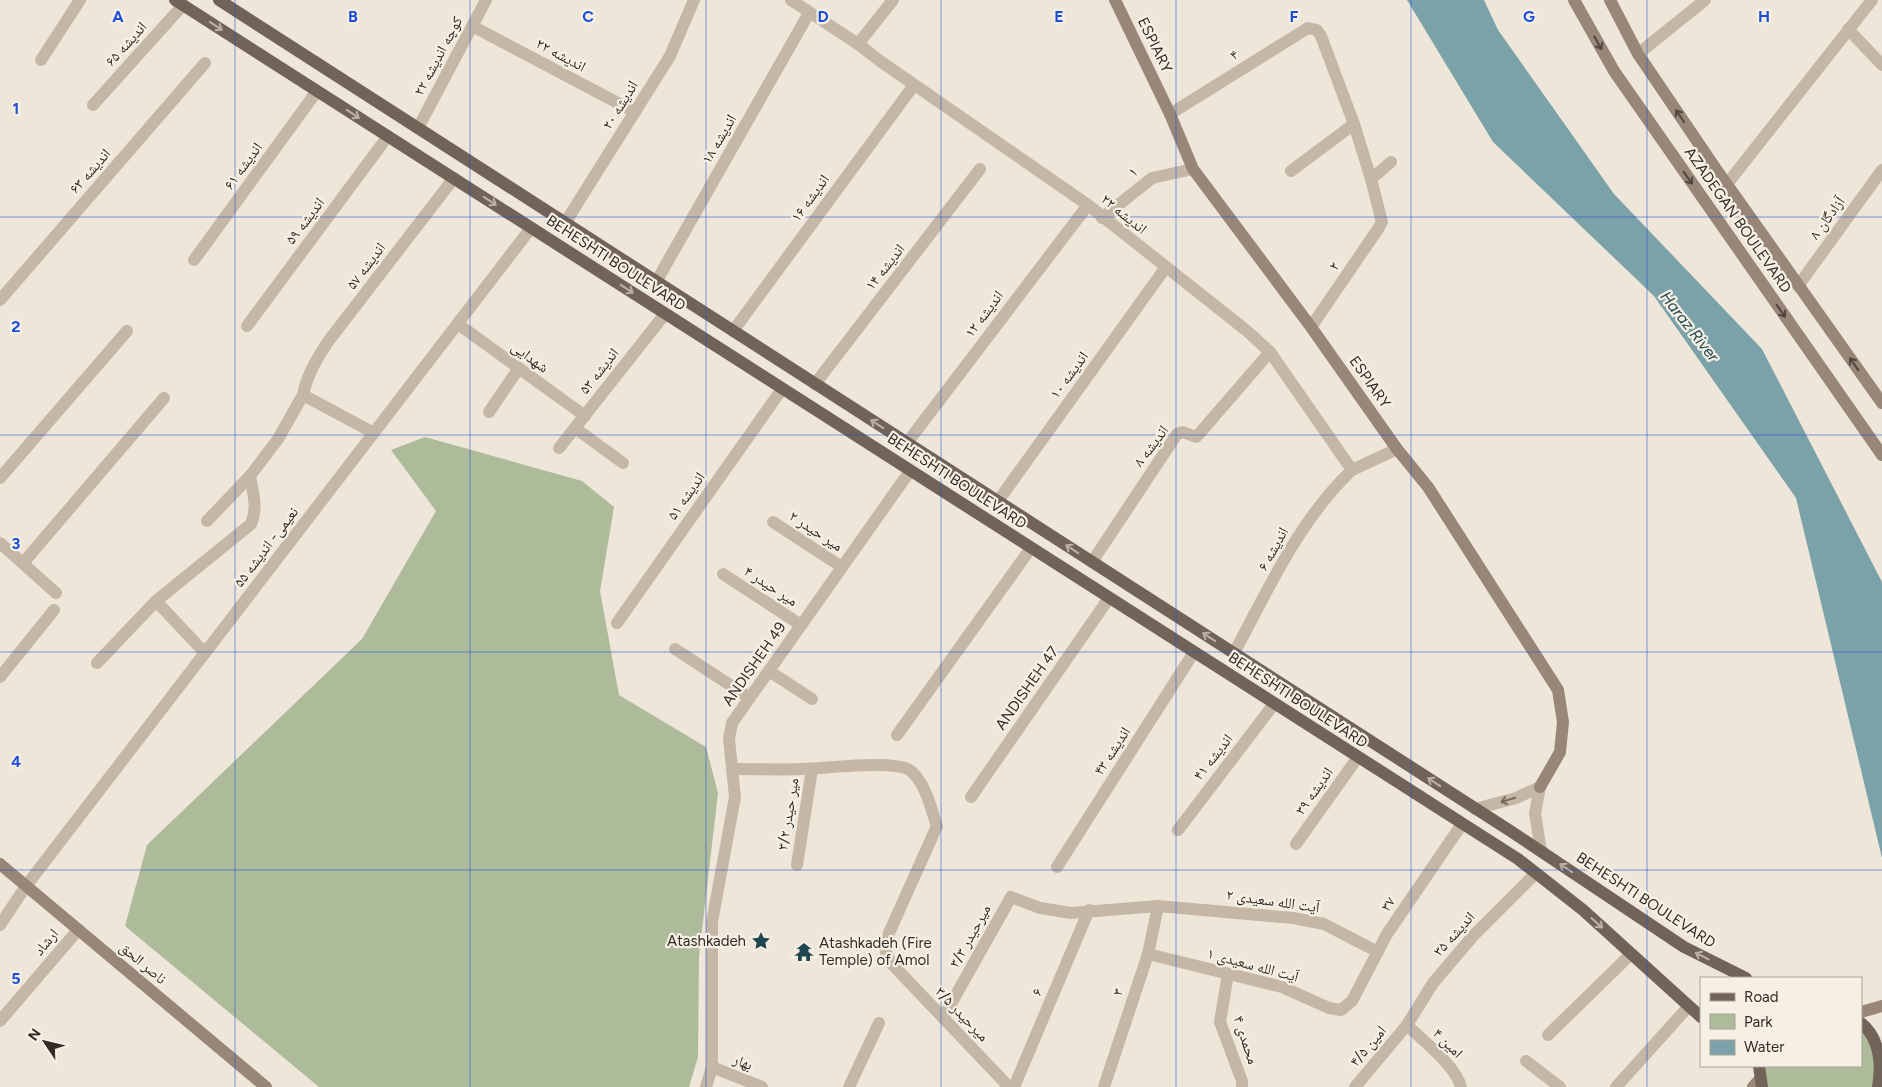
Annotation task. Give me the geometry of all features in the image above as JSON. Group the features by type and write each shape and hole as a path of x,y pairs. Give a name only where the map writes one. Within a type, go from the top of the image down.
{"main road":[{"name":"BEHESHTI BOULEVARD","path":"219,0 1541,851 1684,947 1744,977"},
{"name":"BEHESHTI BOULEVARD","path":"179,2 1536,873 1583,910 1700,1016"},
{"path":"782,389 795,371"},
{"path":"803,402 815,384"},
{"path":"1862,1024 1876,1042 1881,1060 1880,1081"}],"street":[{"path":"41,60 80,0"},
{"name":"کوچه اندیشه ۲۲","path":"418,128 486,0"},
{"name":"اندیشه ۲۰","path":"564,222 670,56 693,0"},
{"name":"اندیشه ۲۲","path":"791,0 858,44 1088,205 1102,218 1247,330 1270,352 1352,470"},
{"path":"858,44 893,0"},
{"name":"ESPIARY","path":"1115,0 1170,114 1193,169 1311,327 1397,448 1428,486 1558,690 1563,722 1560,752 1540,787 1535,813 1541,851"},
{"name":"AZADEGAN BOULEVARD","path":"1574,0 1614,70 1882,454"},
{"name":"AZADEGAN BOULEVARD","path":"1610,0 1638,54 1882,404"},
{"path":"1638,54 1705,0"},
{"path":"1727,184 1872,0"},
{"name":"اندیشه ۶۵","path":"93,106 179,2"},
{"name":"اندیشه ۱۸","path":"656,282 809,13"},
{"name":"اندیشه ۲۲","path":"472,26 634,112"},
{"name":"۴","path":"1170,114 1308,28 1317,30 1322,36 1354,124"},
{"path":"1848,29 1882,65"},
{"name":"اندیشه ۶۳","path":"0,300 205,63"},
{"name":"اندیشه ۱۶","path":"733,331 914,85"},
{"name":"اندیشه ۶۱","path":"194,260 317,91"},
{"path":"1291,171 1354,124 1371,179 1391,162"},
{"name":"اندیشه ۵۹","path":"247,326 388,136"},
{"name":"۱","path":"1102,218 1152,178 1193,169"},
{"name":"اندیشه ۱۴","path":"815,384 980,170"},
{"name":"آزادگان ۸","path":"1798,286 1882,170"},
{"name":"اندیشه ۵۷","path":"207,521 250,476 278,439 303,395 308,375 327,343 454,178"},
{"name":"۲","path":"1311,327 1382,222 1371,179"},
{"name":"اندیشه ۱۲","path":"906,443 1088,205"},
{"name":"نعیمی- اندیشه ۵۵","path":"0,925 26,886 531,228"},
{"name":"اندیشه ۱۰","path":"998,501 1166,267"},
{"name":"اندیشه ۵۳","path":"559,448 665,314"},
{"name":"شهدایی","path":"458,324 584,416"},
{"path":"0,478 127,331"},
{"name":"اندیشه ۸","path":"1092,562 1177,434 1182,432 1196,437 1270,352"},
{"path":"489,412 518,368"},
{"name":"اندیشه ۵۱","path":"617,623 782,389"},
{"path":"303,395 374,433"},
{"path":"23,563 164,398"},
{"path":"575,428 622,462"},
{"path":"1352,470 1397,448"},
{"name":"اندیشه ۶","path":"1234,654 1299,534 1337,484 1352,470"},
{"name":"ANDISHEH 49","path":"706,1087 712,1067 712,922 735,797 729,739 732,723 910,471"},
{"path":"97,663 156,601 251,524 255,515 255,503 250,476"},
{"name":"میر حیدر ۲","path":"773,522 842,567"},
{"path":"0,543 56,593"},
{"path":"897,735 1031,548"},
{"name":"میر حیدر ۴","path":"723,574 801,625"},
{"name":"ANDISHEH 47","path":"971,797 1109,598"},
{"path":"156,601 205,653"},
{"path":"0,677 54,610"},
{"path":"674,649 750,698"},
{"name":"اندیشه ۴۳","path":"1057,867 1194,652"},
{"path":"769,671 812,699"},
{"name":"اندیشه ۴۱","path":"1178,830 1274,704"},
{"name":"اندیشه ۳۹","path":"1296,844 1358,757"},
{"name":"میرحیدر ۳/۵","path":"812,769 896,766 910,770 922,785 937,826 890,933 886,952 890,962 1009,1087"},
{"path":"732,769 812,769"},
{"name":"میر حیدر ۳/۲","path":"797,865 812,769"},
{"path":"1475,809 1516,798 1540,787"},
{"name":"۳۷","path":"1347,1006 1352,1001 1387,934 1462,824"},
{"name":"ناصر الحق","path":"0,864 266,1087"},
{"name":"اندیشه ۳۵","path":"1407,1025 1433,983 1474,935 1536,873"},
{"name":"آیت الله سعیدی ۲","path":"1011,897 1040,908 1071,913 1089,910 1158,906 1293,918 1324,924 1378,952"},
{"name":"میرحیدر ۳/۳","path":"943,1018 1011,897"},
{"name":"۳","path":"1104,1087 1148,954 1158,906"},
{"name":"۶","path":"1014,1087 1089,910"},
{"name":"ارشاد","path":"0,1021 78,930"},
{"name":"آیت الله سعیدی ۱","path":"1148,954 1282,987 1336,1010 1341,1010 1347,1006"},
{"path":"1548,1035 1631,954"},
{"name":"محمدی ۴","path":"1228,974 1222,999 1220,1022 1242,1080 1242,1087"},
{"path":"1616,1087 1689,1006"},
{"path":"1862,1012 1882,1006"},
{"path":"849,1087 879,1023"},
{"name":"امین ۴/۵","path":"1355,1087 1407,1025"},
{"name":"امین ۴","path":"1407,1025 1451,1070 1459,1080 1461,1087"},
{"path":"1526,1061 1560,1087"},
{"name":"بهار","path":"712,1067 762,1087"}],"green space":[{"path":"425,437 582,481 614,507 600,591 619,695 706,747 718,793 699,956 698,1057 689,1087 319,1087 125,926 147,845 362,639 436,511 391,450"},
{"path":"1862,1024 1876,1042 1878,1087 1762,1087 1759,1067 1862,1067"}],"water":[{"name":"Haraz River","path":"1407,0 1484,0 1498,30 1614,194 1762,349 1882,582 1882,858 1796,498 1654,296 1493,142"}],"place":[{"name":"Atashkadeh","path":"761,941"},
{"name":"Atashkadeh (Fire Temple) of Amol","path":"804,952"}]}
